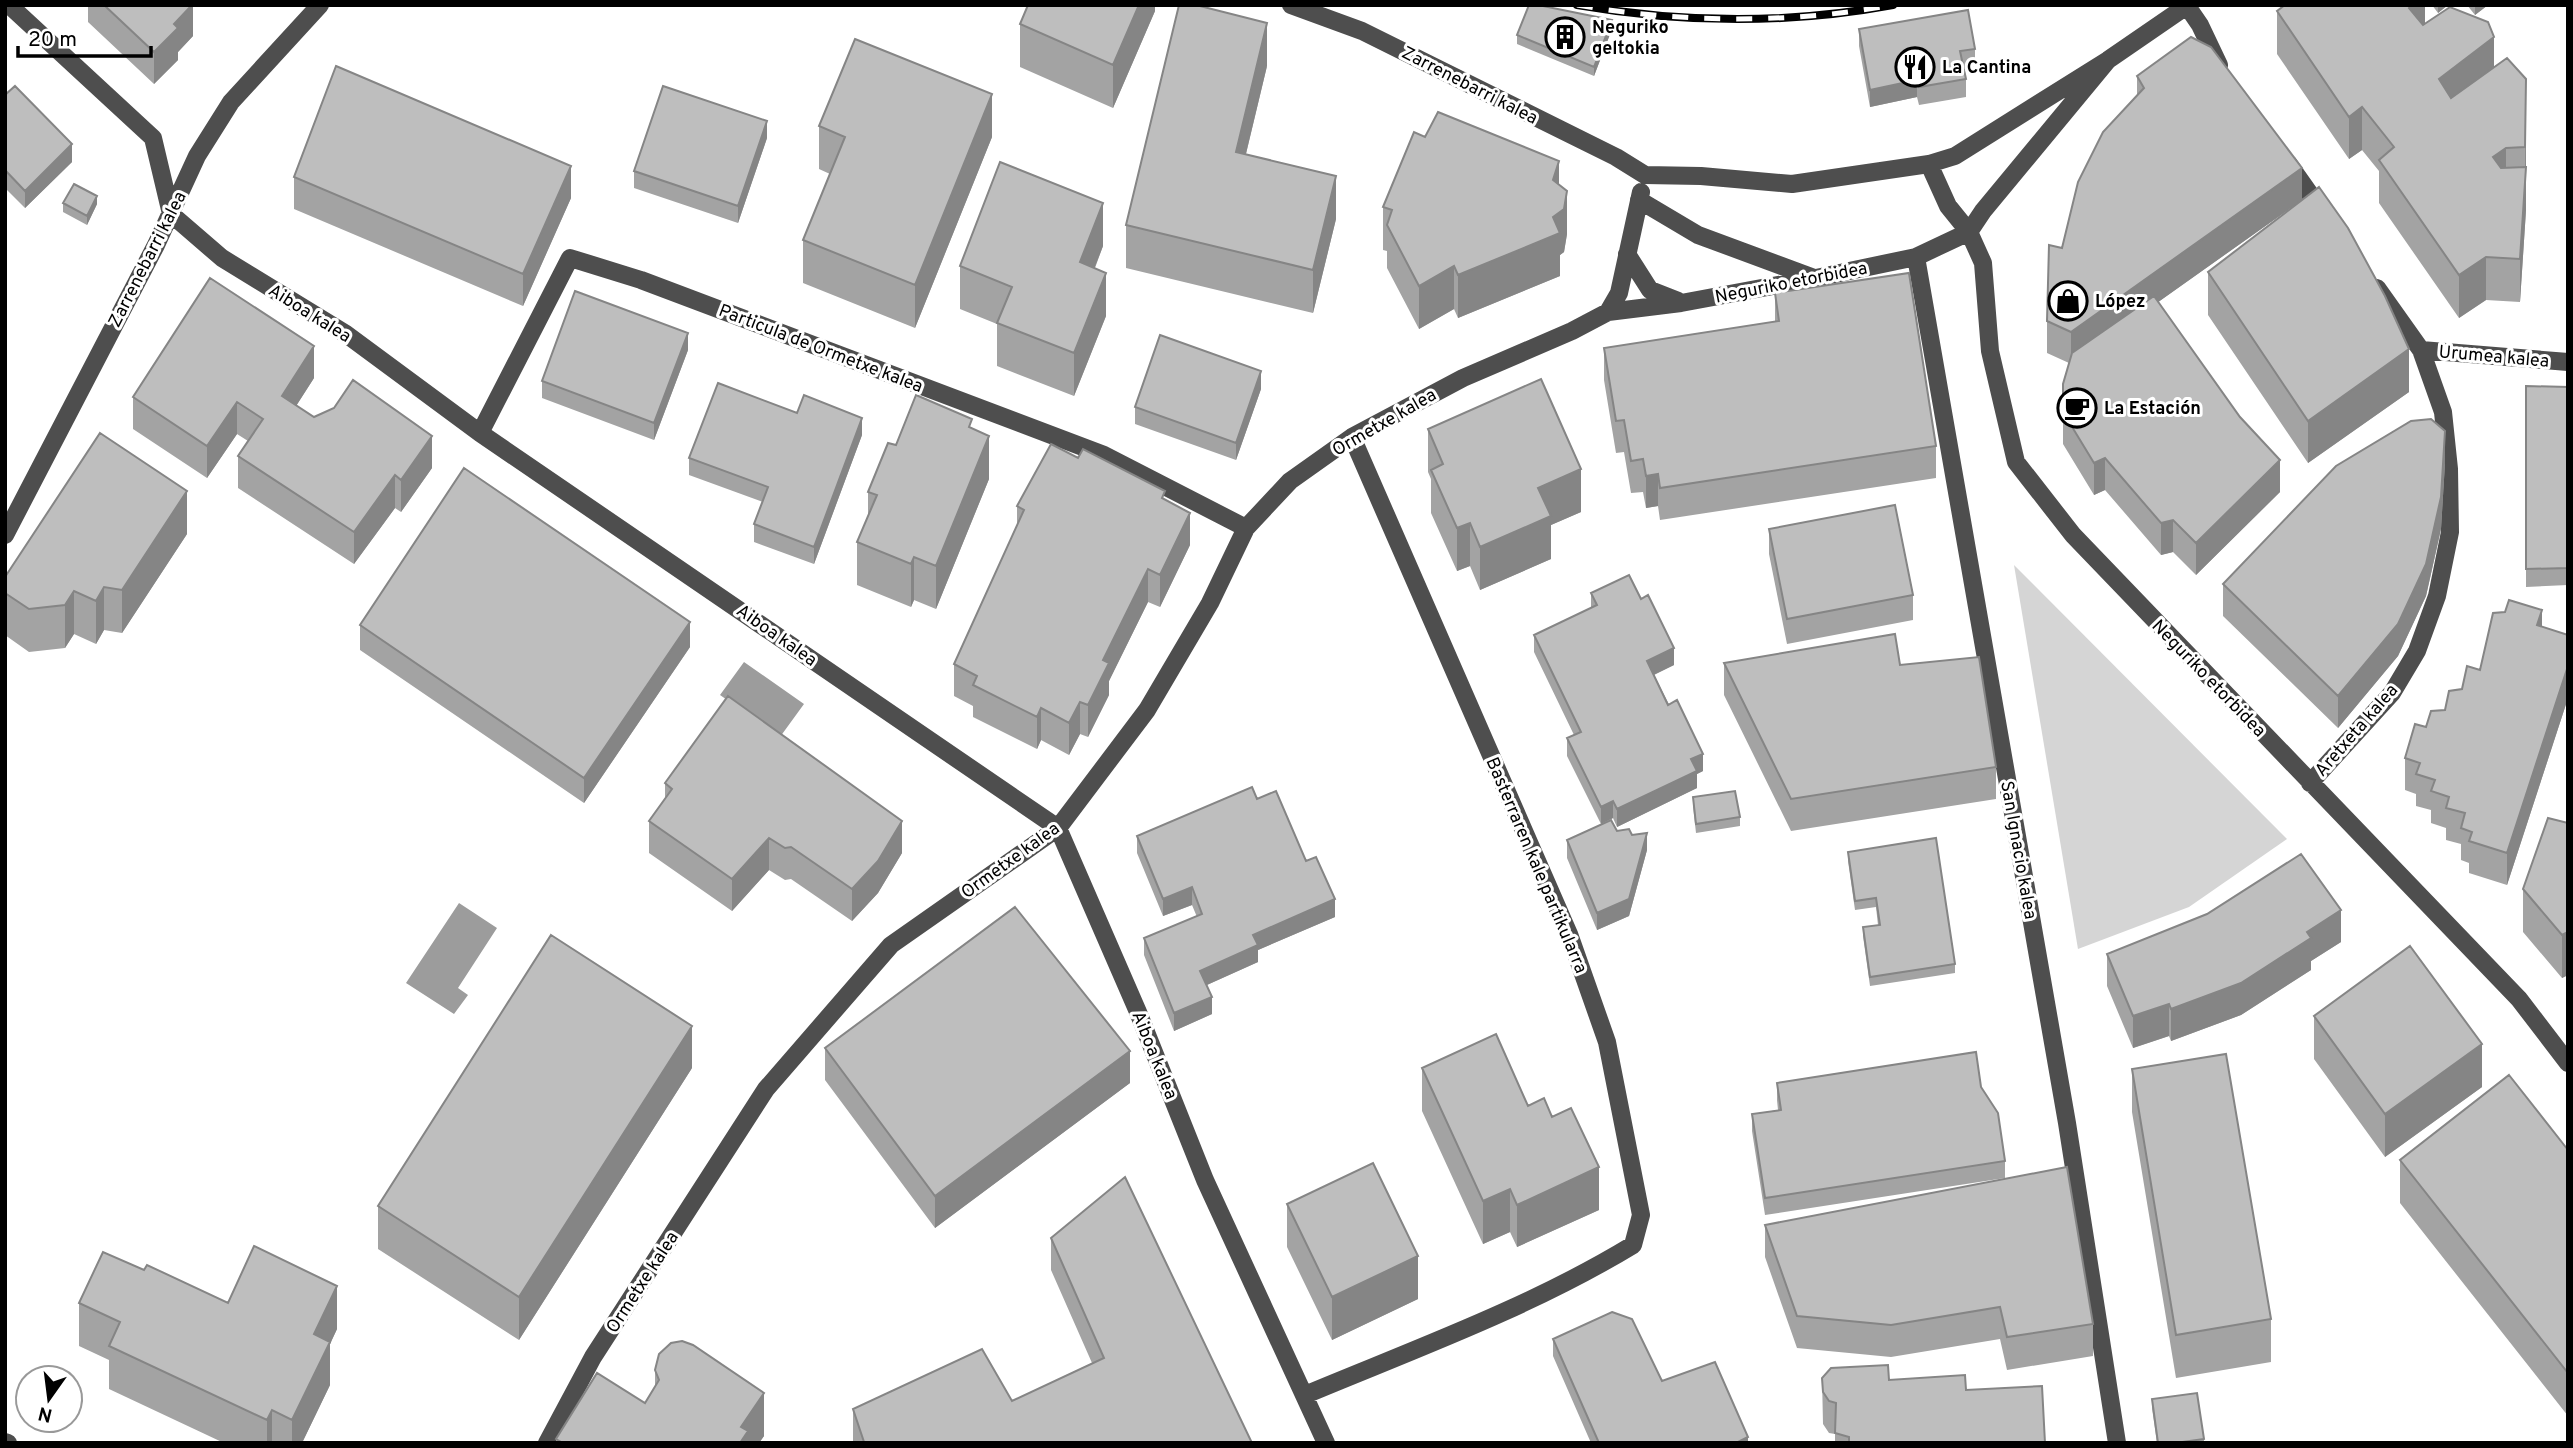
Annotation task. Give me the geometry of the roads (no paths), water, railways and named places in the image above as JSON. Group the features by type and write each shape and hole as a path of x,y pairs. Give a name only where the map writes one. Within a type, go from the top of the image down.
{"street":[{"path":"9,5 153,138 171,214"},
{"name":"Zarrenebarri kalea","path":"5,535 171,214 197,156 232,102 320,5"},
{"name":"Zarrenebarri kalea","path":"1291,5 1362,31 1616,157 1645,175"},
{"path":"2187,6 2200,25 2213,57 2229,79"},
{"name":"Neguriko etorbidea","path":"1645,175 1701,176 1792,184 1929,164 1955,156 2108,60 2187,6"},
{"name":"Neguriko etorbidea","path":"1608,312 1681,303 1916,257 1969,232 1983,211 2108,60"},
{"path":"2274,144 2336,230"},
{"name":"Neguriko etorbidea","path":"1929,164 1948,206 1969,232 1983,263 1990,351 2016,462 2073,536 2519,999 2568,1063"},
{"path":"1608,312 1619,293 1645,175"},
{"path":"1639,200 1698,235 1816,278"},
{"name":"Aiboa kalea","path":"171,214 222,258 346,334 480,433 1058,828 1138,1012 1205,1180 1326,1443"},
{"path":"1627,254 1650,290 1681,303"},
{"name":"San Ignacio kalea","path":"1916,257 2064,1109 2117,1443"},
{"name":"Particula de Ormetxe kalea","path":"480,433 569,258 641,280 1104,455 1246,528"},
{"name":"Aretxeta kalea","path":"2310,783 2392,694 2417,651 2437,596 2449,532 2449,469 2443,412 2421,350 2367,274"},
{"name":"Ormetxe kalea","path":"547,1443 593,1357 765,1089 891,945 1058,828 1147,710 1210,603 1246,528 1290,481 1352,437 1463,378 1572,331 1608,312"},
{"name":"Urumea kalea","path":"2421,350 2568,362"},
{"name":"Basterraren kale partikularra","path":"1304,1395 1588,1273 1633,1245 1641,1215 1607,1042 1569,934 1352,437"}],"railway":[{"path":"1577,5 1656,15 1735,19 1815,16 1893,5"}],"place":[{"name":"Neguriko geltokia","path":"1565,37"},
{"name":"La Cantina","path":"1915,67"},
{"name":"López","path":"2068,301"},
{"name":"La Estación","path":"2077,408"}]}
